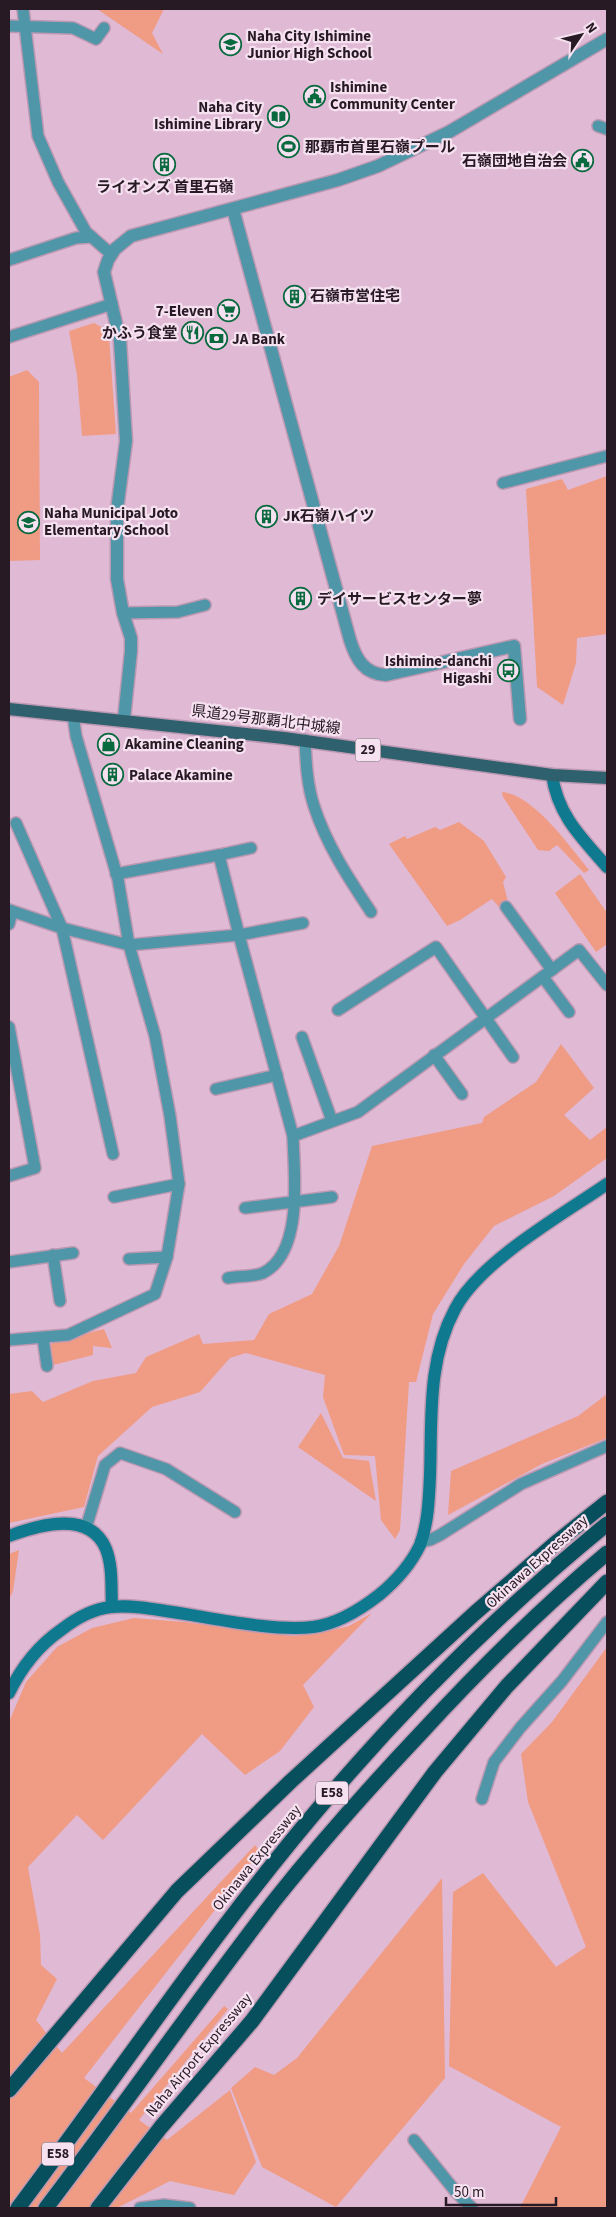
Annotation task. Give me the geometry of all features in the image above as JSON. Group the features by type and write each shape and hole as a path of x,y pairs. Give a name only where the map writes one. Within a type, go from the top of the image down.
{"highway":[{"path":"9,2090 177,1891 290,1782 475,1613 558,1541 607,1502"},
{"name":"Okinawa Expressway","path":"18,2208 99,2100 205,1952 337,1787 465,1651 530,1590 607,1524"},
{"name":"E58","path":"46,2208 187,2014 276,1899 361,1796 489,1661 607,1553"},
{"name":"Naha Airport Expressway","path":"98,2208 162,2127 252,2021 384,1838 475,1722 607,1582"}],"main road":[{"name":"県道29号那覇北中城線","path":"9,708 305,740 552,775 607,778"},
{"path":"552,775 554,790 563,812 575,831 607,867"},
{"path":"9,1694 28,1662 55,1634 80,1618 112,1607 145,1608 250,1624 314,1627 341,1619 379,1595 400,1576 414,1557 421,1542 429,1498 430,1418 434,1368 441,1343 456,1307 470,1287 496,1262 607,1184"},
{"path":"9,1536 43,1526 58,1524 74,1524 86,1528 97,1536 106,1550 110,1567 112,1607"}],"street":[{"path":"23,9 38,136 58,182 86,232 111,254"},
{"path":"9,26 73,28 96,39 104,28"},
{"path":"124,719 131,638 123,613 117,579 117,510 126,441 120,340 104,272 111,254 120,243 131,236 354,176 403,155 449,132 607,38"},
{"path":"233,209 350,640 358,660 370,672 386,675 514,646 520,719"},
{"path":"9,260 76,238 92,237"},
{"path":"9,338 112,304"},
{"path":"503,484 607,456"},
{"path":"123,613 178,612 205,605"},
{"path":"9,1340 68,1335 155,1294 167,1257 179,1184 170,1116 155,1036 129,945 116,874 76,736 74,715"},
{"path":"305,740 307,770 313,805 329,842 351,882 371,912"},
{"path":"16,824 62,928 113,1154"},
{"path":"116,874 251,848"},
{"path":"219,855 293,1136 295,1202 291,1235 275,1262 262,1273 228,1278"},
{"path":"506,907 548,974 569,1012"},
{"path":"9,924 11,910 62,928 129,945 239,935 303,923"},
{"path":"338,1010 436,947 514,1057"},
{"path":"293,1136 358,1112 485,1017 580,950 607,985"},
{"path":"9,1026 14,1086 35,1168 9,1176"},
{"path":"302,1036 332,1121"},
{"path":"434,1055 462,1094"},
{"path":"216,1089 277,1075"},
{"path":"114,1197 179,1184"},
{"path":"245,1208 332,1197"},
{"path":"9,1262 73,1253"},
{"path":"52,1255 60,1301"},
{"path":"129,1259 167,1257"},
{"path":"43,1338 47,1366"},
{"path":"421,1542 440,1535 521,1484 607,1446"},
{"path":"86,1528 105,1465 120,1453 166,1469 234,1512"},
{"path":"482,1799 494,1762 520,1728 562,1681 607,1622"},
{"path":"414,2140 456,2192 472,2208"},
{"path":"140,2208 164,2205 190,2208"}],"shaded area":[{"path":"97,9 164,9 152,33 163,54"},
{"path":"94,323 105,329 109,336 116,434 82,436 77,375 69,331"},
{"path":"27,370 39,382 40,560 9,561 9,377"},
{"path":"607,476 607,634 577,638 576,663 563,705 537,687 526,489 562,479 568,490"},
{"path":"502,792 514,795 539,812 562,836 589,870 584,873 557,845 549,851 538,850 503,797"},
{"path":"459,822 484,841 506,877 503,882 508,902 499,907 492,899 460,920 447,926 389,844 405,836 407,839 435,827 440,830"},
{"path":"580,874 607,913 607,944 596,952 555,893"},
{"path":"561,1044 594,1088 564,1115 590,1140 607,1127 607,1158 554,1196 494,1226 464,1264 433,1314 416,1382 409,1382 400,1530 395,1539 381,1520 375,1456 344,1455 323,1397 325,1375 246,1353 230,1358 200,1392 152,1407 98,1456 84,1507 9,1523 9,1394 32,1391 43,1402 93,1381 136,1373 146,1357 199,1334 203,1344 254,1340 269,1314 312,1294 339,1246 372,1146 482,1123 484,1117 536,1082"},
{"path":"104,1329 112,1348 93,1346 93,1355 53,1365 50,1347 53,1342"},
{"path":"607,1394 607,1438 542,1464 448,1515 451,1471 578,1416"},
{"path":"321,1413 343,1458 369,1461 376,1501 298,1447"},
{"path":"19,1550 13,1591 9,1600 9,1554"},
{"path":"372,1613 303,1685 314,1707 280,1751 245,1775 202,1734 103,1840 77,1815 28,1867 40,1935 41,1965 57,1979 36,2020 62,2053 255,1845 260,1852 84,2078 131,2113 224,2006 228,2009 139,2120 167,2140 230,2090 256,2162 234,2195 170,2181 117,2208 9,2208 9,1722 26,1682 57,1647 92,1628 134,1618 184,1622 292,1636 320,1633 349,1626"},
{"path":"607,1647 607,2208 520,2208 561,2127 449,2066 453,1892 483,1873 556,1967 586,1947 528,1802 521,1754 552,1722"},
{"path":"442,1878 445,2078 336,2207 262,2167 231,2088 255,2067 274,2075 297,2058"}],"place":[{"name":"Naha City Ishimine Junior High School","path":"231,45"},
{"name":"Ishimine Community Center","path":"314,96"},
{"name":"Naha City Ishimine Library","path":"278,116"},
{"name":"那覇市首里石嶺プール","path":"289,147"},
{"name":"石嶺団地自治会","path":"583,161"},
{"name":"ライオンズ 首里石嶺","path":"165,164"},
{"name":"石嶺市営住宅","path":"294,296"},
{"name":"7-Eleven","path":"229,311"},
{"name":"かふう食堂","path":"193,333"},
{"name":"JA Bank","path":"216,339"},
{"name":"JK石嶺ハイツ","path":"267,516"},
{"name":"Naha Municipal Joto Elementary School","path":"28,522"},
{"name":"デイサービスセンター夢","path":"301,599"},
{"name":"Ishimine-danchi Higashi","path":"508,670"},
{"name":"Akamine Cleaning","path":"109,744"},
{"name":"Palace Akamine","path":"113,775"}]}
